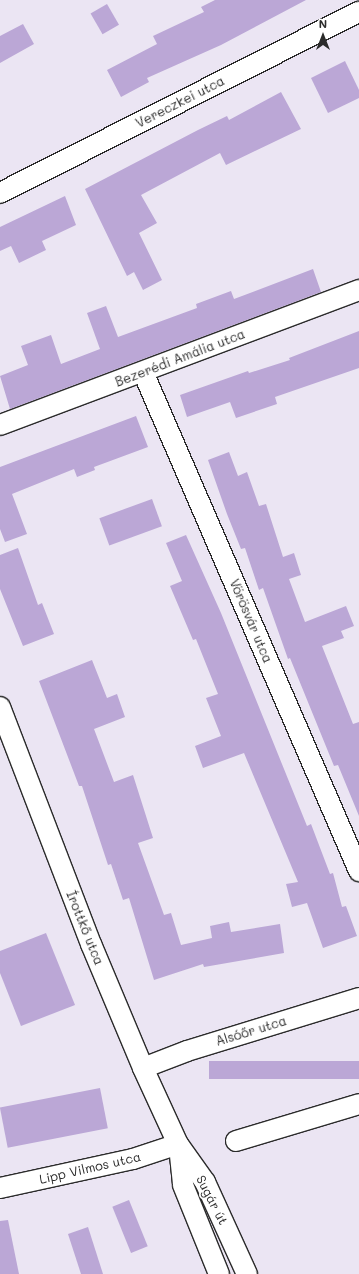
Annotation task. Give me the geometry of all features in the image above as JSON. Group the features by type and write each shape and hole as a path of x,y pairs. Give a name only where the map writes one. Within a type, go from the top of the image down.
{"street":[{"name":"Vereczkei utca","path":"0,193 359,12"},
{"name":"Bezerédi Amália utca","path":"0,425 359,290"},
{"name":"Vörösvár utca","path":"143,372 359,871"},
{"name":"Írottkő utca","path":"0,707 91,944 143,1068 178,1144"},
{"name":"Alsóőr utca","path":"143,1068 187,1051 359,998"},
{"path":"236,1141 359,1104"},
{"name":"Lipp Vilmos utca","path":"0,1188 133,1159 178,1144"},
{"name":"Sugár út","path":"178,1144 183,1185 219,1274"},
{"name":"Sugár út","path":"178,1144 205,1182 247,1274"}],"building":[{"path":"215,0 306,0 221,45 147,78 149,82 121,97 107,70 157,44 153,36 204,12 201,7"},
{"path":"107,4 119,25 103,34 91,14"},
{"path":"23,24 34,44 0,63 0,36"},
{"path":"345,61 359,90 359,98 328,113 311,78"},
{"path":"281,92 301,129 226,165 220,153 141,195 157,223 139,233 162,280 143,290 134,272 127,276 85,189 198,130 227,116 229,120"},
{"path":"65,196 76,225 42,241 46,250 19,263 11,246 0,251 0,227"},
{"path":"313,269 321,292 10,409 0,376 28,365 21,346 51,335 61,364 100,349 87,313 106,306 118,337 197,308 196,304 231,291 234,299"},
{"path":"359,331 359,368 275,397 277,404 236,418 230,402 187,417 180,395 248,371 249,373 290,360 289,358"},
{"path":"136,416 148,447 94,467 95,470 77,477 74,469 12,494 27,534 5,542 0,529 0,467"},
{"path":"229,452 238,476 247,472 259,506 266,504 283,557 294,553 301,575 289,579 305,622 346,606 354,626 341,631 344,638 322,646 353,724 359,722 359,816 338,765 334,766 290,658 288,659 263,588 259,590 245,548 241,549 227,514 208,460"},
{"path":"152,499 162,526 109,545 99,518"},
{"path":"186,535 221,613 307,826 311,824 330,874 333,873 342,907 346,906 357,936 323,948 307,903 292,907 286,884 298,882 244,753 203,768 195,746 221,736 206,698 218,694 196,639 193,640 170,586 182,581 166,543"},
{"path":"18,548 38,605 42,603 54,634 23,646 0,589 0,555"},
{"path":"92,660 107,698 117,694 125,717 94,729 114,782 133,775 153,838 138,843 164,915 171,913 181,945 212,938 210,926 229,922 231,932 280,924 284,953 204,967 203,964 154,980 129,898 123,900 111,864 108,865 82,786 79,786 39,681"},
{"path":"46,933 75,1005 21,1026 0,973 0,951"},
{"path":"209,1061 359,1061 359,1079 209,1079"},
{"path":"100,1088 108,1128 8,1148 0,1107"},
{"path":"129,1200 148,1246 131,1253 112,1207"},
{"path":"8,1220 19,1274 0,1274 0,1221"},
{"path":"88,1227 103,1274 81,1274 68,1234"}]}
